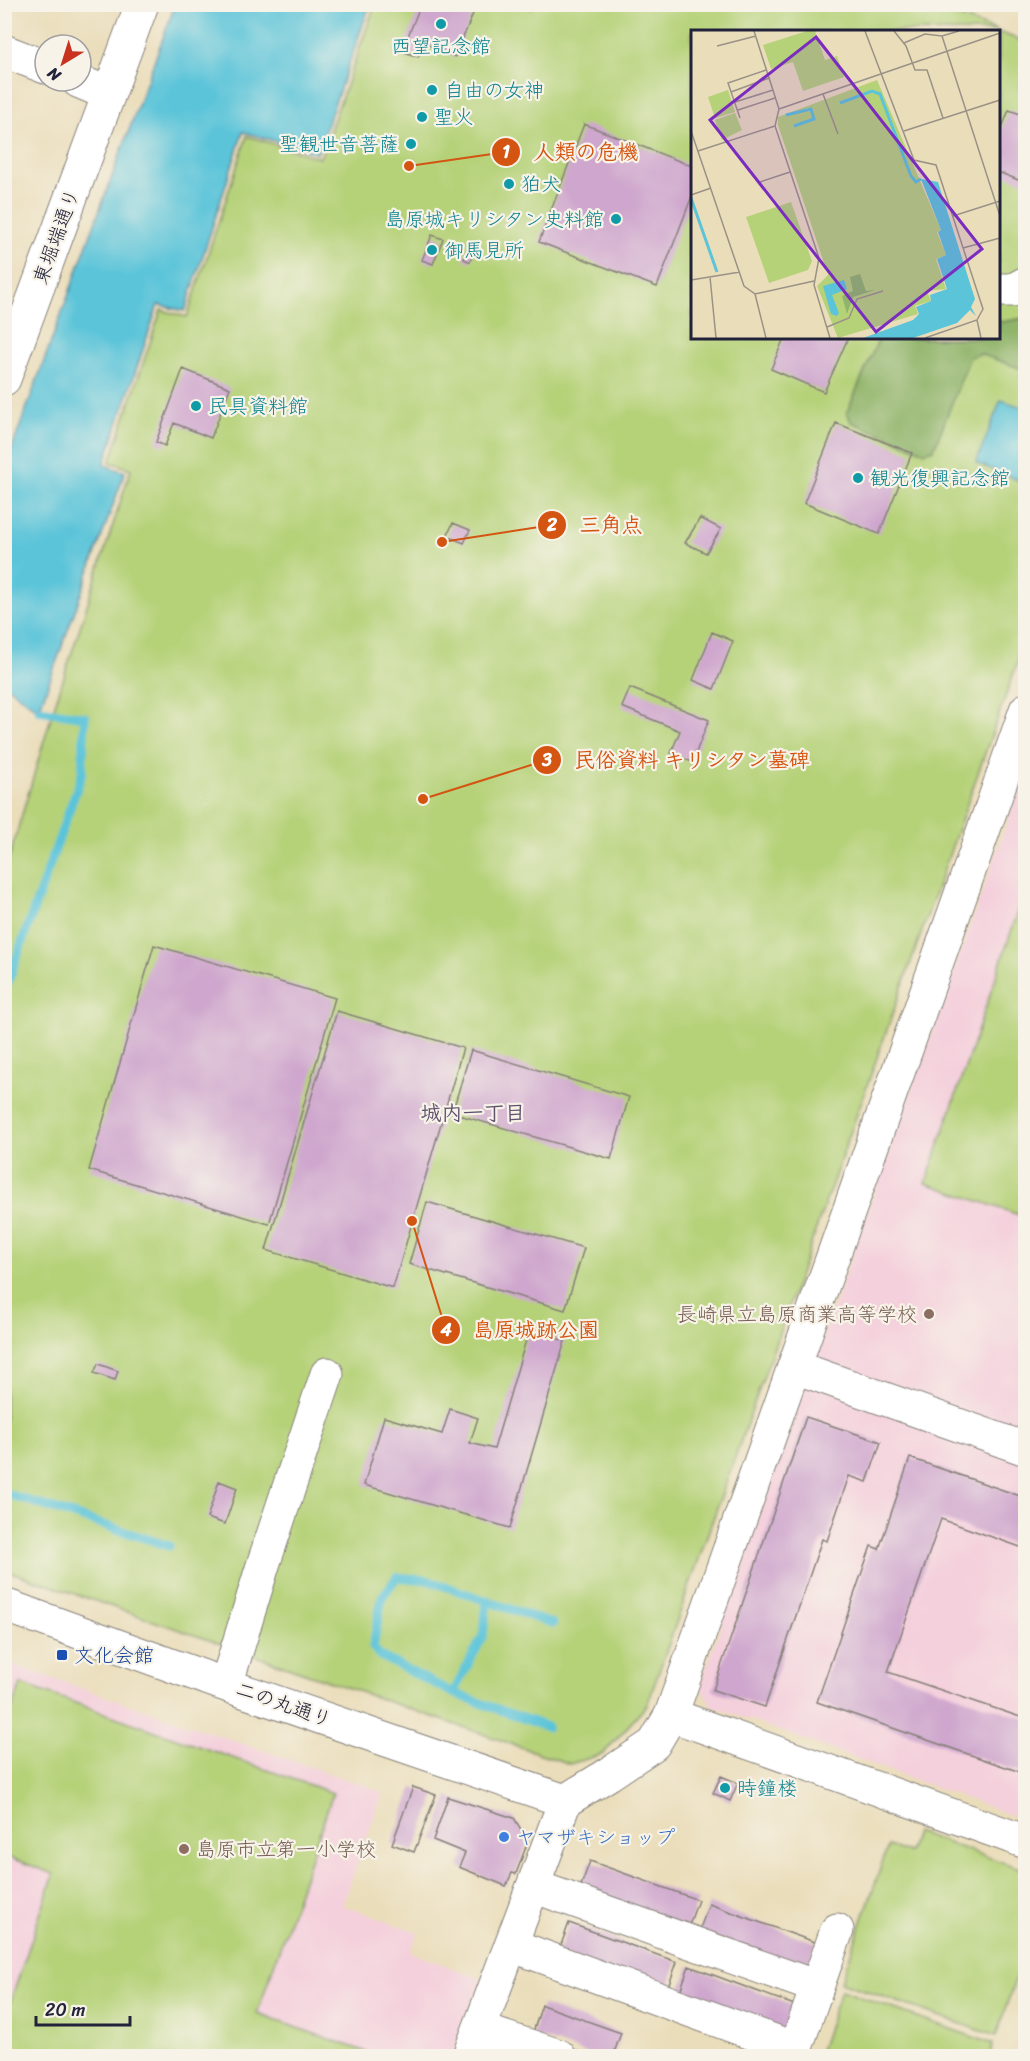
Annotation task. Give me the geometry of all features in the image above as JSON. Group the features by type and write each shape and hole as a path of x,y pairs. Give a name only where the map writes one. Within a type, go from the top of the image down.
{"street":[{"name":"東堀端通り","path":"4,379 11,338 109,94 142,4"},
{"path":"4,51 33,63"},
{"path":"93,87 109,94"},
{"path":"1000,290 1012,290 1026,283"},
{"path":"559,2056 474,2043 565,1801 654,1744 671,1714 1026,710"},
{"path":"795,1367 1023,1448"},
{"path":"226,1684 327,1374"},
{"name":"二の丸通り","path":"4,1605 565,1801"},
{"path":"671,1714 1026,1842"},
{"path":"533,1886 817,1987"},
{"path":"511,1945 794,2053 837,1930"}],"shaded area":[{"name":"長崎県立島原商業高等学校","path":"1025,773 1025,1820 712,1706 700,1686"},
{"name":"島原市立第一小学校","path":"5,1662 383,1792 342,1905 418,1933 410,1952 482,1979 451,2056 5,2056"}],"green space":[{"path":"525,4 532,9 533,4 926,5 995,30 691,30 691,339 1000,339 1000,32 1025,42 1025,641 647,1705 603,1754 570,1764 5,1570 5,872 52,714 131,469 110,462 161,310 187,317 247,136 320,158 375,5"},
{"path":"1025,318 1025,370 980,354 970,357 934,449 925,452 851,422 847,412 879,339 1000,339 1000,321"},
{"path":"1025,891 1025,1217 926,1183"},
{"name":"島原市立第一小学校","path":"21,1684 333,1793 257,2014 378,2056 5,2056 5,2017 54,1874 5,1856 5,1730"},
{"path":"916,1832 1025,1870 1025,1951 996,2036 841,1982 888,1846 909,1853"},
{"path":"841,1990 993,2044 989,2056 818,2056"}],"water":[{"path":"175,5 370,5 317,153 243,132 185,311 158,305 104,465 125,472 39,710 5,685 5,467"},
{"path":"1001,400 1025,408 1025,483 976,463"}],"building":[{"name":"西望記念館","path":"421,4 477,4 455,57 424,43 418,57 402,51"},
{"path":"1009,110 1026,116 1026,183 1000,173 1000,133"},
{"name":"島原城キリシタン史料館","path":"584,124 691,166 691,199 657,287 539,242"},
{"name":"御馬見所","path":"432,235 443,239 433,264 422,260"},
{"path":"468,248 474,251 470,262 464,259"},
{"path":"784,339 848,339 824,392 771,369"},
{"name":"民具資料館","path":"183,369 230,388 211,438 174,423 165,446 156,442"},
{"name":"観光復興記念館","path":"836,423 912,453 879,534 804,503"},
{"path":"700,518 721,529 706,553 685,543"},
{"path":"453,523 470,530 464,543 447,536"},
{"path":"712,632 733,641 714,689 693,680"},
{"path":"630,688 709,720 692,762 671,753 680,731 622,707"},
{"path":"154,945 335,998 269,1224 89,1170"},
{"path":"337,1011 463,1048 393,1288 266,1250"},
{"path":"471,1050 629,1097 611,1159 452,1113"},
{"path":"427,1202 584,1248 565,1310 409,1264"},
{"path":"529,1330 565,1341 510,1528 364,1485 384,1417 442,1434 450,1409 478,1418 470,1443 494,1449"},
{"path":"98,1364 118,1371 115,1380 94,1373"},
{"path":"806,1417 881,1442 867,1482 849,1476 827,1541 822,1539 765,1707 713,1690"},
{"path":"910,1458 1026,1498 1026,1549 941,1519 888,1672 1026,1719 1026,1774 817,1702 871,1546 879,1549"},
{"path":"219,1481 237,1488 225,1524 207,1518"},
{"name":"時鐘楼","path":"721,1776 738,1783 730,1801 713,1793"},
{"path":"413,1787 436,1795 414,1852 392,1844"},
{"path":"448,1797 514,1818 528,1841 516,1874 512,1873 506,1886 459,1867 465,1853 433,1840"},
{"path":"590,1861 698,1900 687,1931 579,1891"},
{"path":"709,1904 817,1943 805,1974 698,1934"},
{"path":"569,1923 677,1962 666,1993 558,1953"},
{"path":"689,1966 797,2006 786,2036 678,1997"},
{"path":"542,2005 621,2033 613,2056 593,2056 532,2035"}],"waterway":[{"path":"4,993 82,774 85,717 39,710"},
{"path":"4,1493 169,1546"},
{"path":"547,1727 453,1693 380,1656 373,1647 382,1597 397,1577 427,1580 553,1624"},
{"path":"453,1693 483,1636 487,1601"}],"place":[{"name":"西望記念館","path":"441,24"},
{"name":"自由の女神","path":"432,90"},
{"name":"聖火","path":"422,117"},
{"name":"聖観世音菩薩","path":"411,144"},
{"name":"人類の危機","path":"409,166"},
{"name":"狛犬","path":"509,184"},
{"name":"島原城キリシタン史料館","path":"616,219"},
{"name":"御馬見所","path":"432,250"},
{"name":"民具資料館","path":"196,406"},
{"name":"観光復興記念館","path":"858,478"},
{"name":"三角点","path":"442,542"},
{"name":"民俗資料 キリシタン墓碑","path":"423,799"},
{"name":"島原城跡公園","path":"412,1221"},
{"name":"長崎県立島原商業高等学校","path":"929,1314"},
{"name":"文化会館","path":"62,1655"},
{"name":"時鐘楼","path":"725,1788"},
{"name":"ヤマザキショップ","path":"504,1837"},
{"name":"島原市立第一小学校","path":"184,1849"}],"district":[{"name":"城内一丁目","path":"473,1113"}]}
